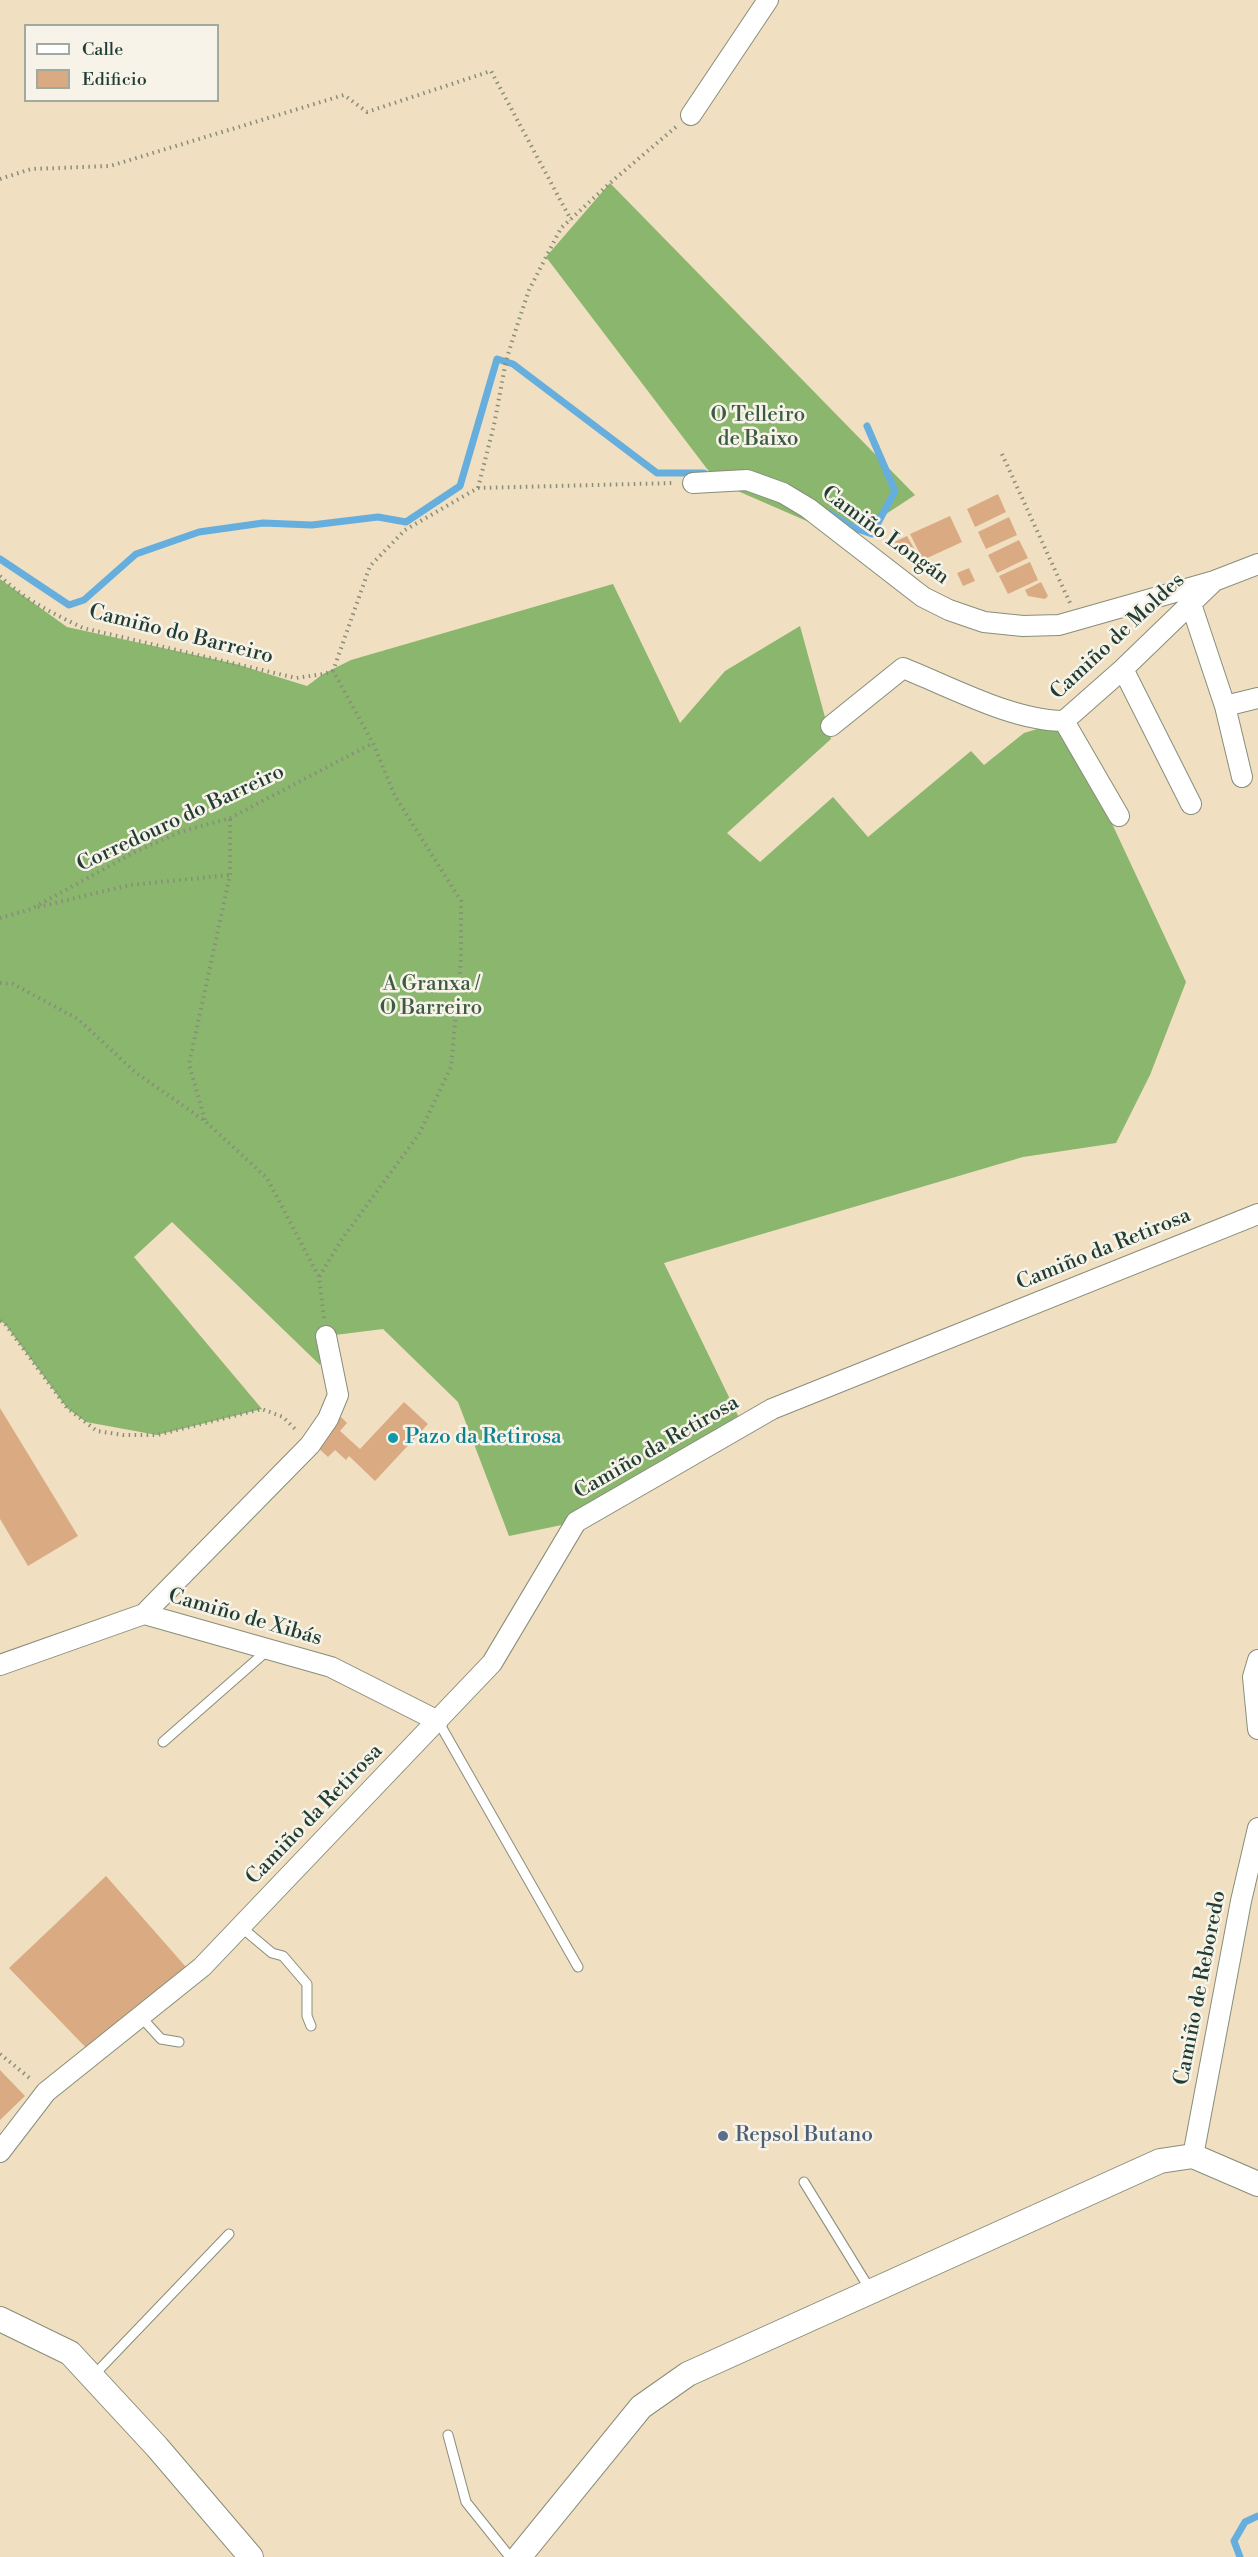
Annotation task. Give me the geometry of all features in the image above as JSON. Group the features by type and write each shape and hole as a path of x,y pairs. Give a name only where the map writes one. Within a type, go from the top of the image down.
{"street":[{"path":"691,115 768,0"},
{"name":"Camiño Longán","path":"693,483 747,480 783,493 808,508 923,597 949,610 984,622 1023,626 1059,625 1214,581 1258,564"},
{"name":"Camiño de Moldes","path":"831,726 903,668 1023,716 1044,721 1064,721 1123,669 1214,581"},
{"path":"1191,604 1225,706 1242,777"},
{"path":"1123,669 1191,804"},
{"path":"1225,706 1258,698"},
{"path":"1064,721 1119,816"},
{"name":"Camiño da Retirosa","path":"0,2152 46,2092 202,1968 492,1663 576,1522 772,1409 1258,1214"},
{"path":"144,1614 309,1445 328,1419 338,1395 326,1336"},
{"name":"Camiño de Xibás","path":"0,1665 144,1614 331,1667 438,1721"},
{"path":"1258,1660 1252,1677 1258,1729"},
{"name":"Camiño de Reboredo","path":"1193,2156 1241,1901 1258,1828"},
{"path":"519,2557 641,2407 688,2374 1160,2161 1193,2156 1258,2184"},
{"path":"0,2319 70,2353 157,2447 251,2557"}],"lane":[{"path":"164,1742 269,1649"},
{"path":"438,1721 578,1967"},
{"path":"241,1927 272,1953 283,1956 307,1984 307,2016 311,2026"},
{"path":"141,2017 161,2039 179,2042"},
{"path":"804,2182 871,2291"},
{"path":"92,2377 229,2234"},
{"path":"448,2435 466,2502 510,2557"}],"path":[{"path":"0,179 31,169 110,166 344,95 367,111 490,71 571,220"},
{"path":"478,488 494,425 506,361 529,290 561,228 610,183 691,115"},
{"path":"1002,454 1077,620"},
{"path":"319,1278 342,1239 419,1134 451,1066 461,959 461,901 395,796 373,743 333,671 370,566 405,530 478,488 693,483"},
{"name":"Camiño do Barreiro","path":"0,576 12,588 56,615 83,628 296,678 323,675 333,671"},
{"name":"Corredouro do Barreiro","path":"0,918 31,909 135,852 180,832 230,818 373,743"},
{"path":"205,1121 189,1064 230,875 230,818"},
{"path":"31,909 130,885 230,875"},
{"path":"0,983 13,984 78,1019 135,1072 205,1121 267,1178 319,1278 326,1336"},
{"path":"0,1321 5,1324 67,1408 97,1431 123,1435 157,1435 262,1408 283,1417 309,1445"},
{"path":"0,2054 46,2092"}],"green space":[{"name":"O Telleiro de Baixo","path":"610,183 915,495 848,539 717,482 546,257"},
{"name":"A Granxa / O Barreiro","path":"0,579 67,627 236,664 307,686 323,674 351,660 613,584 680,723 725,671 800,626 831,739 727,833 760,862 833,797 868,837 971,751 984,765 1024,733 1064,721 1186,982 1150,1075 1116,1143 1023,1157 664,1263 743,1426 576,1522 509,1536 458,1402 383,1329 327,1336 320,1365 172,1222 134,1257 262,1409 157,1435 86,1422 67,1408 5,1324 0,1321"}],"building":[{"path":"998,494 1006,512 975,527 967,509"},
{"path":"950,516 962,542 923,560 910,534"},
{"path":"1009,517 1017,535 986,549 978,532"},
{"path":"907,536 915,550 908,552 894,542"},
{"path":"1019,540 1028,558 997,573 988,555"},
{"path":"1030,562 1038,580 1008,594 999,576"},
{"path":"969,568 975,581 963,586 957,573"},
{"path":"1041,582 1048,596 1045,599 1028,596 1025,590"},
{"name":"Pazo da Retirosa","path":"404,1402 428,1424 375,1481 349,1456 346,1460 335,1450 328,1457 315,1445 341,1417 347,1423 340,1431 360,1449"},
{"path":"0,1408 78,1536 28,1566 0,1519"},
{"path":"106,1876 193,1975 93,2055 9,1968"},
{"path":"0,2070 25,2096 0,2120"}],"waterway":[{"path":"0,559 69,605 84,600 136,554 199,532 263,523 312,525 378,517 406,522 460,486 497,359 513,364 657,473 704,473"},
{"path":"829,513 852,527 872,534 895,491 867,426"},
{"path":"1240,2557 1234,2541 1245,2522 1258,2516"}],"place":[{"name":"Pazo da Retirosa","path":"393,1438"},
{"name":"Repsol Butano","path":"723,2136"}]}
